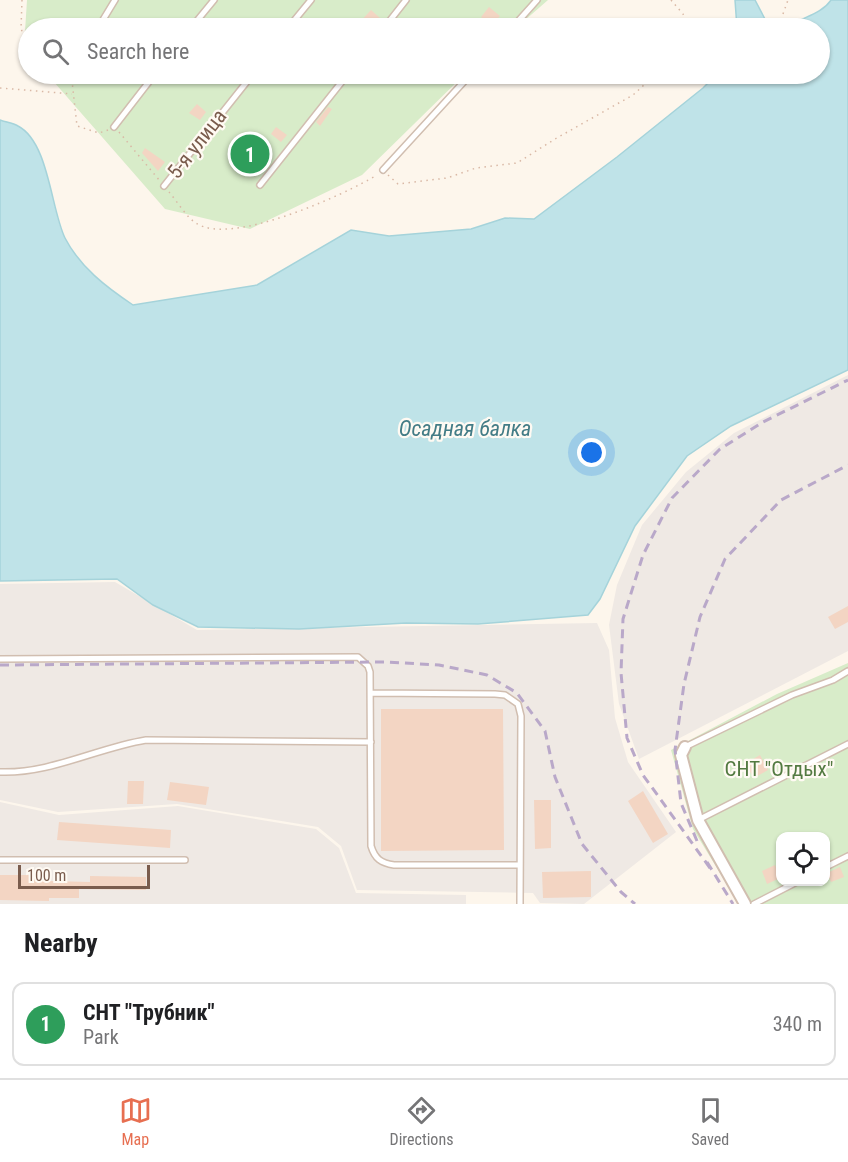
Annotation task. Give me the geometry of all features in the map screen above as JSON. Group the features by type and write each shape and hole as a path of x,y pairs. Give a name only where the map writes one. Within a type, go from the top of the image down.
{"street":[{"path":"685,747 681,755 698,820 745,904"}],"lane":[{"path":"104,18 116,0"},
{"path":"199,18 214,0"},
{"path":"296,18 311,0"},
{"path":"392,18 406,0"},
{"path":"521,18 537,0"},
{"path":"114,127 147,84"},
{"name":"5-я улица","path":"164,186 245,84"},
{"path":"260,185 340,84"},
{"path":"383,171 462,84"},
{"path":"0,659 358,657 368,666 371,693 371,846 381,863 519,865"},
{"path":"685,747 792,695 833,680 848,671"},
{"path":"371,693 495,694 504,695 518,704 521,716 519,904"},
{"path":"0,772 47,767 117,745 146,740 371,742"},
{"path":"698,820 848,744"},
{"path":"830,865 848,856"},
{"path":"0,860 185,860"},
{"path":"754,904 789,886"}],"path":[{"path":"21,18 22,0"},
{"path":"671,0 685,18"},
{"path":"783,14 788,0"},
{"path":"72,84 77,126 99,133 114,127 196,224 219,231 292,215 347,193 383,171 398,184 447,178 476,168 517,164 555,139 633,95 645,84"},
{"path":"0,88 73,94"}],"shaded area":[{"path":"848,375 848,651 639,759 619,704 609,625 617,585 642,525 686,472 734,433"},
{"path":"115,582 197,630 597,623 609,650 615,718 628,762 676,832 584,904 540,903 533,893 357,890 341,846 318,827 177,804 58,812 0,800 0,584"},
{"path":"0,802 59,815 178,806 316,829 339,848 356,893 466,895 466,904 0,904"}],"green space":[{"path":"27,0 548,0 527,18 26,18"},
{"path":"56,84 455,84 362,175 250,229 165,209"},
{"name":"СНТ \"Отдых\"","path":"848,663 848,904 739,904 693,829 671,750 777,694"}],"water":[{"path":"735,0 755,0 764,18 736,18"},
{"name":"Осадная балка","path":"831,0 848,0 848,370 731,426 687,456 635,526 600,599 588,615 478,624 406,623 299,629 198,627 153,605 117,579 0,581 0,120 18,126 28,134 36,146 43,161 60,226 78,258 95,276 133,305 257,285 351,230 389,236 471,229 505,218 534,219 617,157 707,84 830,84 830,18 805,18 822,9"}],"building":[{"path":"489,7 500,16 498,18 481,17"},
{"path":"371,10 380,18 364,18"},
{"path":"197,104 206,112 200,120 189,113"},
{"path":"328,107 332,109 320,126 316,122"},
{"path":"276,127 287,135 281,142 271,134"},
{"path":"145,148 165,162 158,171 142,153"},
{"path":"848,606 848,622 835,629 828,617"},
{"path":"381,709 503,709 504,850 381,851"},
{"path":"760,755 768,770 754,778 745,764"},
{"path":"128,781 144,781 143,804 127,804"},
{"path":"170,782 209,787 206,805 167,800"},
{"path":"643,791 668,834 653,843 628,801"},
{"path":"534,800 551,800 551,848 535,849"},
{"path":"59,822 171,830 170,848 57,840"},
{"path":"775,865 776,880 767,884 762,871"},
{"path":"840,867 844,877 831,882 830,872"},
{"path":"591,871 591,897 543,898 542,872"},
{"path":"0,875 49,875 49,881 90,882 90,876 146,877 146,890 79,889 79,898 49,898 49,901 0,900"}],"railway":[{"path":"710,868 643,775 627,738 621,673 623,619 643,555 672,498 720,449 763,422 848,380"},
{"path":"697,841 681,803 675,750 684,684 700,617 725,559 781,500 848,465"},
{"path":"0,665 385,662 439,665 487,675 517,693 545,731 555,777 582,844 621,892 635,904"},
{"path":"707,862 733,904"}],"place":[{"name":"СНТ \"Трубник\"","path":"250,154"}]}
